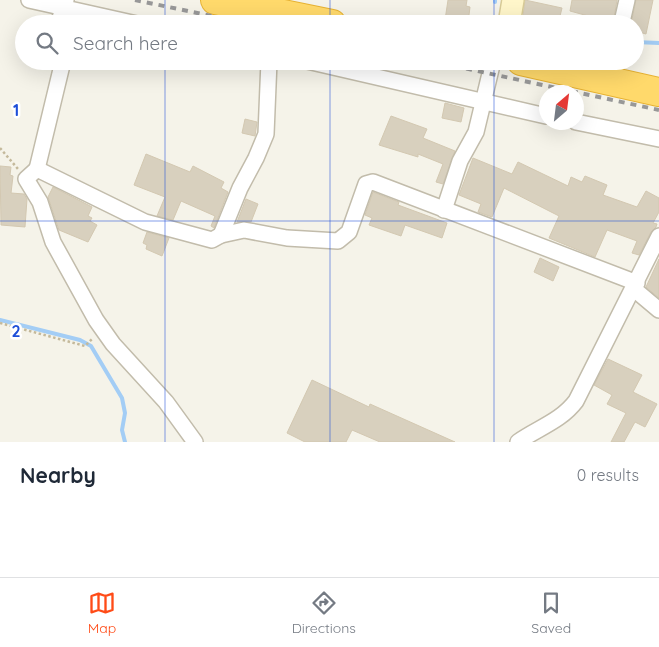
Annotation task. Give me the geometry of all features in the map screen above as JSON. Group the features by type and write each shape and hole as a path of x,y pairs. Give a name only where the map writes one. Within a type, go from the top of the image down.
{"highway":[{"path":"215,0 291,15"},
{"path":"561,70 659,92"}],"street":[{"path":"29,0 65,15"},
{"path":"510,15 513,0"},
{"path":"624,15 627,0"},
{"path":"43,139 43,106 52,70"},
{"path":"61,70 32,174 53,242 96,320 113,344 166,402 195,442"},
{"path":"221,235 240,188 266,134 269,70"},
{"path":"345,70 539,115"},
{"path":"444,210 460,160 476,132 491,70"},
{"path":"584,124 659,139"},
{"path":"32,174 145,222 212,240 221,235 244,230 287,238 338,241 349,232 365,187 370,183 379,184 444,210 513,234 635,286 659,310"},
{"path":"518,442 565,414 576,401 659,236"}],"path":[{"path":"0,148 32,174"},
{"path":"0,323 88,344"}],"building":[{"path":"448,0 467,0 466,6 470,7 469,15 446,15"},
{"path":"525,0 562,8 560,15 523,15"},
{"path":"572,0 617,0 614,15 585,15 570,11"},
{"path":"636,0 653,0 646,34 644,33 644,15 633,15"},
{"path":"445,103 464,108 461,122 442,118"},
{"path":"391,116 427,129 423,138 455,151 443,184 436,182 443,164 418,154 418,157 379,145"},
{"path":"245,119 257,122 255,136 242,133"},
{"path":"146,154 190,172 193,166 224,182 221,188 228,192 214,228 211,226 215,216 181,201 173,220 157,216 165,197 134,185"},
{"path":"473,158 512,174 518,162 568,186 571,177 582,182 585,176 607,185 603,195 637,207 646,191 659,198 659,212 653,223 657,224 656,227 651,232 639,255 632,253 637,241 607,230 595,257 549,238 559,216 504,188 492,217 478,212 481,204 459,195"},
{"path":"0,166 11,167 10,175 13,176 11,193 24,194 27,199 25,227 1,225"},
{"path":"53,187 92,207 88,216 92,218 90,221 97,225 88,242 59,230 48,197"},
{"path":"373,192 399,202 398,205 447,223 442,238 405,225 401,236 369,225 372,218 365,215"},
{"path":"246,199 258,204 251,222 237,222"},
{"path":"147,232 169,238 162,256 146,249 147,245 143,243"},
{"path":"540,258 559,267 553,281 534,272"},
{"path":"659,259 659,298 646,287"},
{"path":"608,359 642,375 633,392 657,404 645,427 635,422 624,442 611,442 626,413 607,404 612,395 594,385"},
{"path":"312,380 369,407 370,404 455,442 380,442 352,430 346,442 305,442 287,433"}],"waterway":[{"path":"644,42 659,43"},
{"path":"0,320 80,340 91,346 122,398 125,413 122,430 125,442"}],"railway":[{"path":"135,0 207,15"},
{"path":"473,70 659,110"}]}
